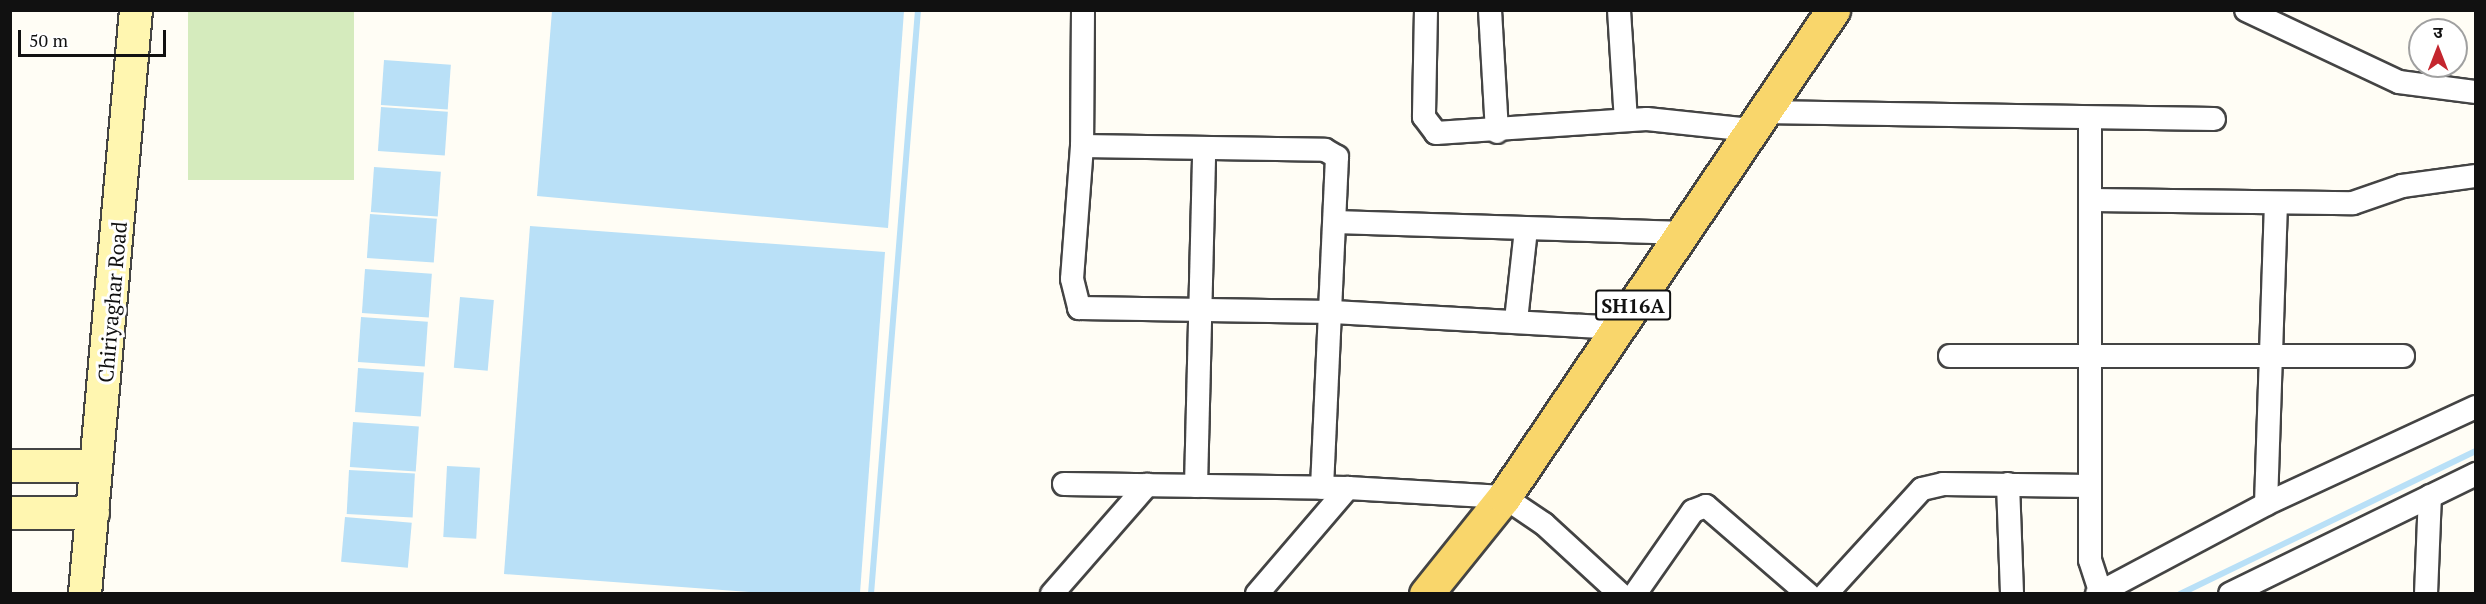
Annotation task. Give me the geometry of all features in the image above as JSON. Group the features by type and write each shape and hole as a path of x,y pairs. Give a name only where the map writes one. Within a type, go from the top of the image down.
{"main road":[{"name":"SH16A","path":"1426,594 1504,497 1833,10"}],"street":[{"name":"Chiriyaghar Road","path":"85,594 136,10"},
{"path":"1083,10 1082,146 1072,279 1076,306 1200,313 1334,312 1516,320 1617,328"},
{"path":"1426,10 1425,124 1443,135 1626,120 2214,119"},
{"path":"1490,10 1497,132"},
{"path":"1619,10 1626,120"},
{"path":"2246,10 2399,82 2475,92"},
{"path":"2090,118 2092,200 2090,560 2099,593 2266,504 2475,407"},
{"path":"1082,146 1204,151 1329,151 1339,164 1334,312 1322,488"},
{"path":"1196,486 1204,151"},
{"path":"2092,200 2276,206 2353,203 2402,186 2475,176"},
{"path":"2266,504 2276,206"},
{"path":"1338,222 1682,233"},
{"path":"1516,320 1526,229"},
{"path":"1950,356 2272,354 2403,356"},
{"path":"10,466 96,466"},
{"path":"2230,594 2475,474"},
{"path":"1064,484 1348,488 1504,497 1544,524 1620,594"},
{"path":"1826,594 1915,493 1942,484 2089,486"},
{"path":"2008,484 2012,594"},
{"path":"1052,594 1147,485"},
{"path":"1257,594 1348,488"},
{"path":"2426,594 2430,496"},
{"path":"1635,594 1694,511 1706,506 1808,594"},
{"path":"10,513 93,513"}],"green space":[{"path":"188,11 354,11 354,180 188,180"}],"water":[{"path":"552,11 904,11 888,228 537,196"},
{"path":"384,60 451,65 448,110 381,105"},
{"path":"381,107 448,112 445,156 378,151"},
{"path":"374,167 441,172 438,217 371,212"},
{"path":"370,214 437,219 434,263 367,258"},
{"path":"530,226 885,252 860,593 763,593 504,574"},
{"path":"365,269 432,274 429,318 362,313"},
{"path":"460,297 494,300 488,371 454,368"},
{"path":"361,317 428,322 425,367 358,362"},
{"path":"358,368 424,373 421,416 355,412"},
{"path":"353,422 419,427 416,471 350,467"},
{"path":"447,466 480,468 476,539 443,537"},
{"path":"349,470 415,473 413,517 347,514"},
{"path":"345,517 412,523 408,568 341,562"}],"waterway":[{"path":"871,594 918,10"},
{"path":"2180,594 2476,451"}]}
